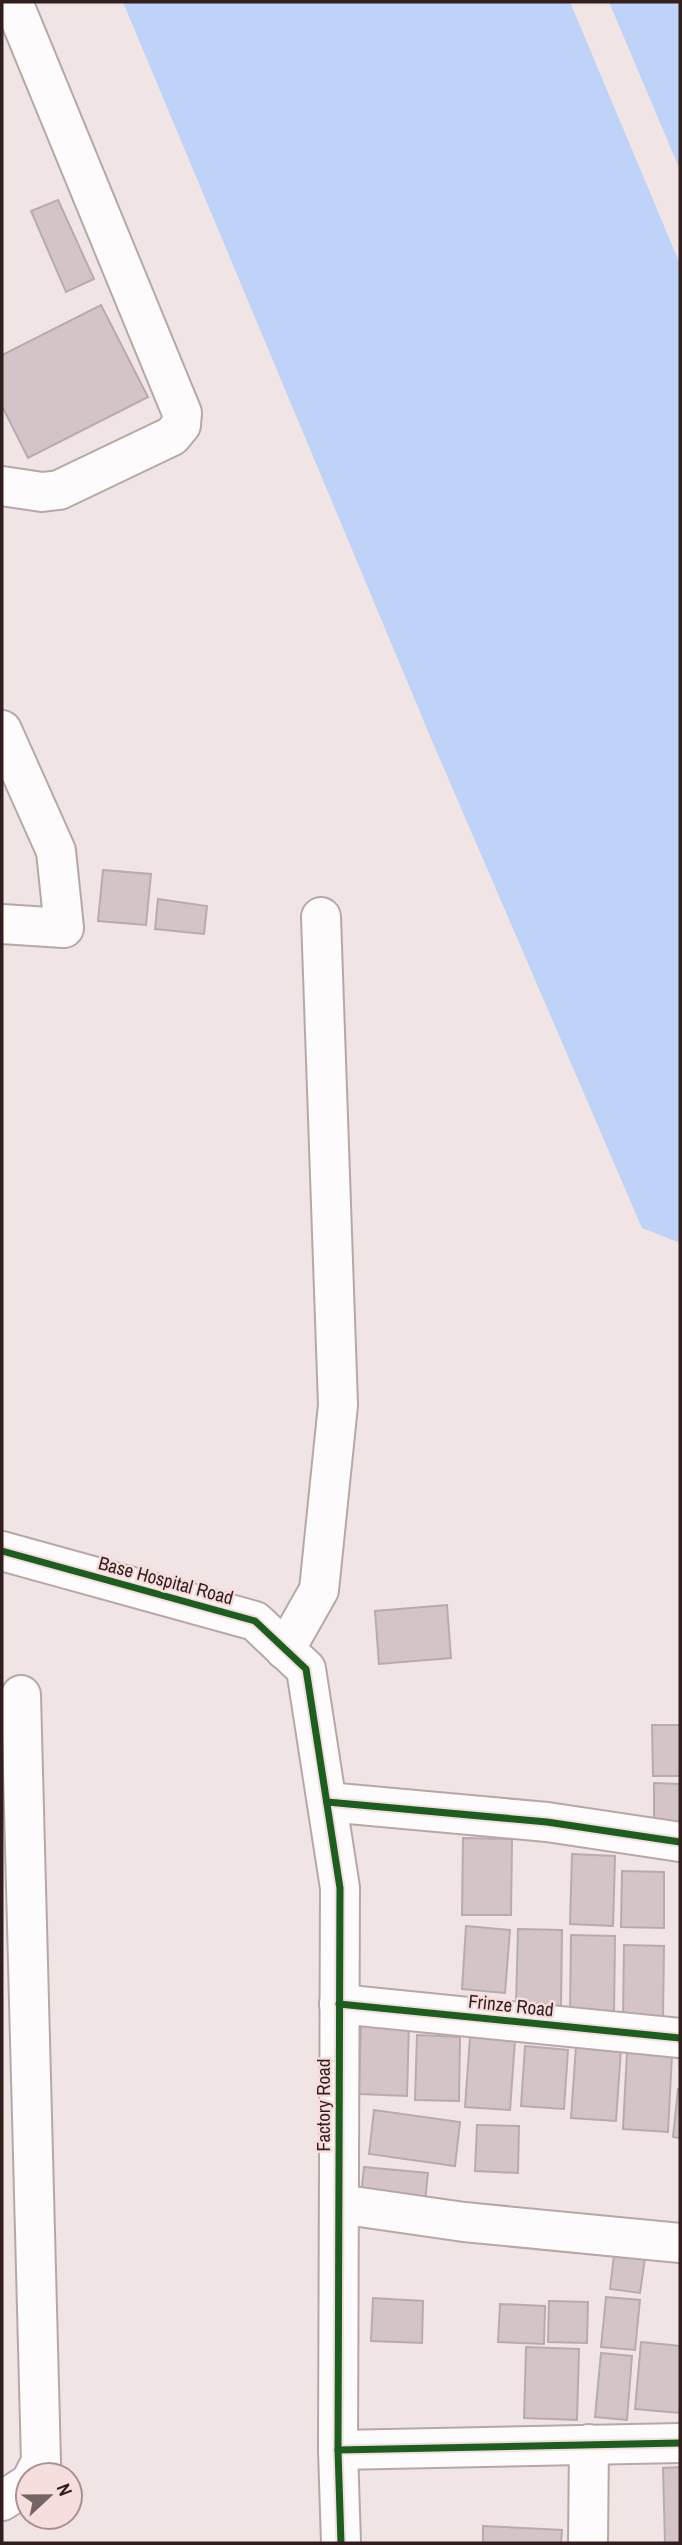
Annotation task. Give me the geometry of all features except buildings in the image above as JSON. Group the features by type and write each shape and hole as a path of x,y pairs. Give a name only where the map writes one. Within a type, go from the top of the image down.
{"street":[{"path":"2,486 42,492 59,490 172,436 181,425 182,413 13,2"},
{"path":"2,730 56,851 64,929 2,924"},
{"path":"295,1660 319,1590 338,1405 321,917"},
{"name":"Base Hospital Road","path":"2,1551 255,1621 295,1660"},
{"name":"Factory Road","path":"295,1660 327,1802 340,1888 338,2450 341,2543"},
{"path":"21,1695 15,1983 41,2461"},
{"path":"327,1802 547,1822 680,1842"},
{"name":"Frinze Road","path":"339,2004 680,2038"},
{"path":"339,2204 464,2222 680,2243"},
{"path":"338,2450 680,2442"},
{"path":"588,2543 589,2444"}],"water":[{"path":"123,2 570,2 680,264 680,1243 642,1228 430,736"},
{"path":"609,2 680,2 680,170"}],"cycle path":[{"path":"2,1551 255,1621 306,1669 340,1888 338,2450 341,2543"},
{"path":"327,1802 547,1822 680,1842"},
{"path":"339,2004 680,2038"},
{"path":"338,2450 680,2443"}]}
